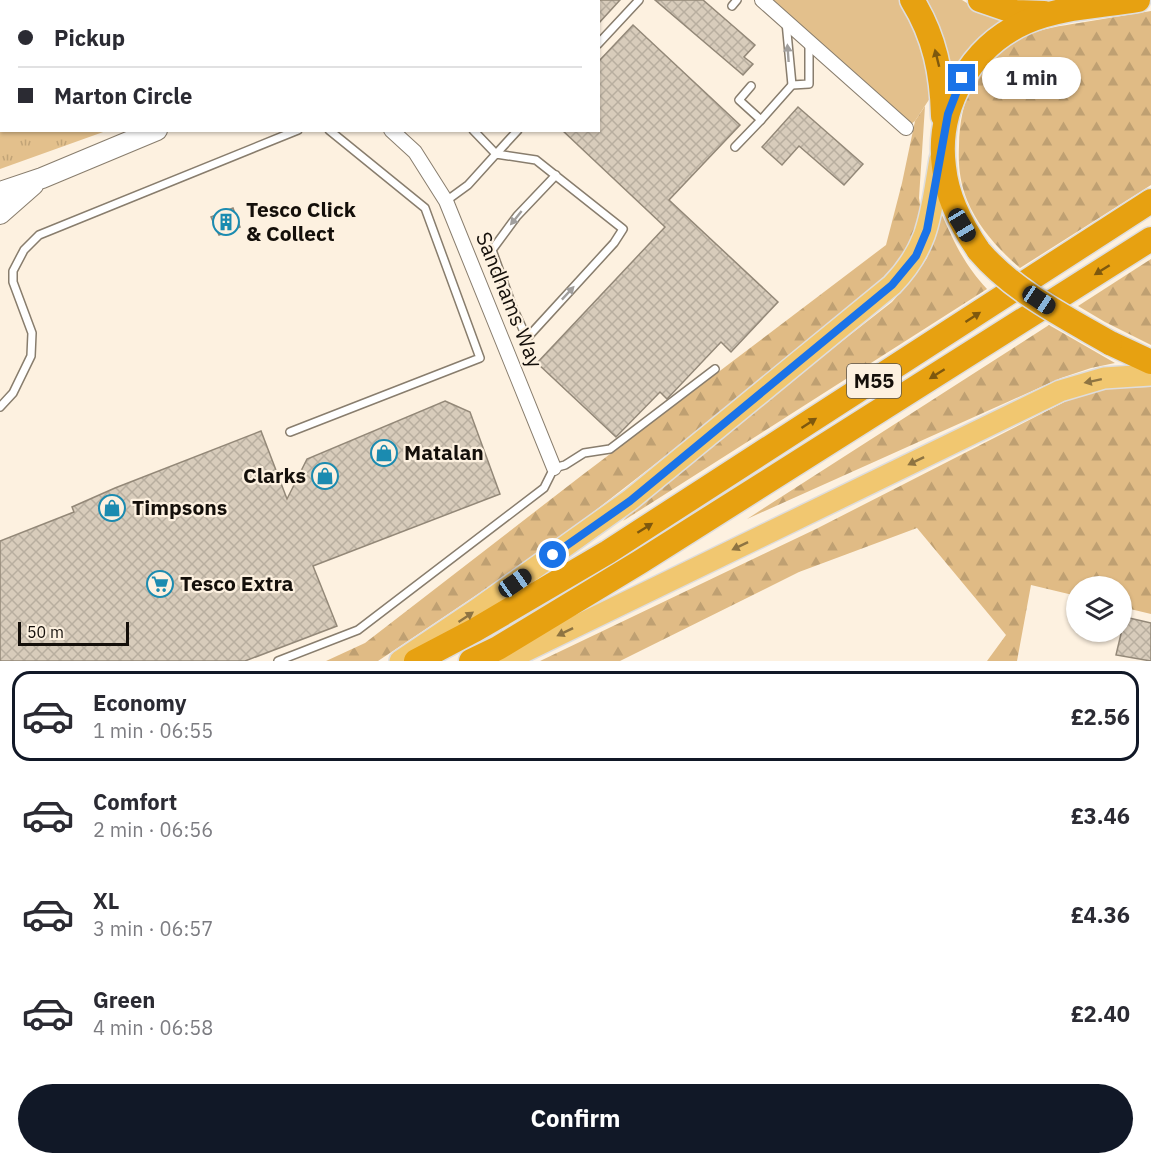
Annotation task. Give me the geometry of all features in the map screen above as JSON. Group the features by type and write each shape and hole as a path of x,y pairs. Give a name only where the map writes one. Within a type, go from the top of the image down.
{"highway":[{"path":"912,0 925,23 936,55 942,93 944,168 952,203 962,225 979,251 994,267 1024,290 1110,343 1151,362"},
{"path":"980,0 1015,12 1055,13"},
{"path":"943,143 955,94 973,63 986,49 1015,27 1041,16 1138,0"},
{"name":"M55","path":"416,661 475,630 608,552 1151,201"},
{"name":"M55","path":"471,661 498,648 640,562 1151,239"}],"main road":[{"path":"400,661 630,501 906,272 927,230 943,143"},
{"path":"505,661 1060,391 1104,378 1151,375"}],"street":[{"path":"762,0 906,128"},
{"path":"0,192 42,178 152,132"},
{"name":"Sandhams Way","path":"393,132 415,152 446,201 554,468"},
{"path":"0,214 42,178"}],"lane":[{"path":"600,42 639,0"},
{"path":"785,21 792,85"},
{"path":"735,147 792,85 809,84 809,41"},
{"path":"751,86 739,100 760,120"},
{"path":"0,407 13,393 31,356 32,333 13,282 13,271 24,250 39,235 293,132"},
{"path":"290,432 480,358 425,208 332,132"},
{"path":"475,132 496,154 536,160 556,175 623,229 614,243 527,338 513,308 492,250 517,216 556,175"},
{"path":"446,201 468,185 516,132"},
{"path":"278,661 358,630 544,488 554,468 565,465 584,453 610,449 715,369"}],"green space":[{"path":"762,0 910,0 934,92 915,121 906,128"},
{"path":"922,0 962,0 975,8 1007,19 952,75"},
{"path":"1151,11 1151,185 1020,268 996,245 983,228 967,200 963,187 959,160 960,127 963,110 975,81 995,56 1032,33 1059,26"},
{"path":"925,106 919,198 920,223 897,269 832,324 551,545 378,661 326,661 365,643 886,245 915,121"},
{"path":"0,132 103,132 0,169"},
{"path":"941,213 961,253 987,289 623,521 634,509 726,432 892,302 927,258"},
{"path":"1151,259 1151,345 1078,306"},
{"path":"1049,325 1115,363 1061,378 747,519"},
{"path":"1151,387 1151,614 1132,609 1132,576 1066,576 1066,593 1031,585 1017,661 987,661 1006,635 917,528 799,572 620,661 540,661 816,529 1076,396 1109,388"}],"building":[{"path":"600,0 620,0 600,22"},
{"path":"655,0 703,0 755,45 744,57 753,64 743,75"},
{"path":"633,25 740,125 669,200 778,302 731,352 721,342 667,399 660,392 616,437 537,363 665,227 564,132 600,132 600,60"},
{"path":"798,107 863,164 844,185 799,146 782,165 762,147"},
{"name":"Tesco Click & Collect","path":"233,208 240,227 219,235 211,217"},
{"name":"Tesco Extra","path":"445,401 470,412 500,494 313,566 337,626 245,661 0,661 0,541 74,512 72,507 115,488 261,431 287,499 307,459"},
{"path":"1132,619 1151,623 1151,661 1116,655 1119,642 1132,642"}],"place":[{"name":"Tesco Click & Collect","path":"226,222"},
{"name":"Matalan","path":"384,453"},
{"name":"Clarks","path":"325,476"},
{"name":"Timpsons","path":"112,508"},
{"name":"Tesco Extra","path":"160,584"}],"route":[{"path":"553,555 630,501 906,272 927,230 948,114 962,78"}]}
